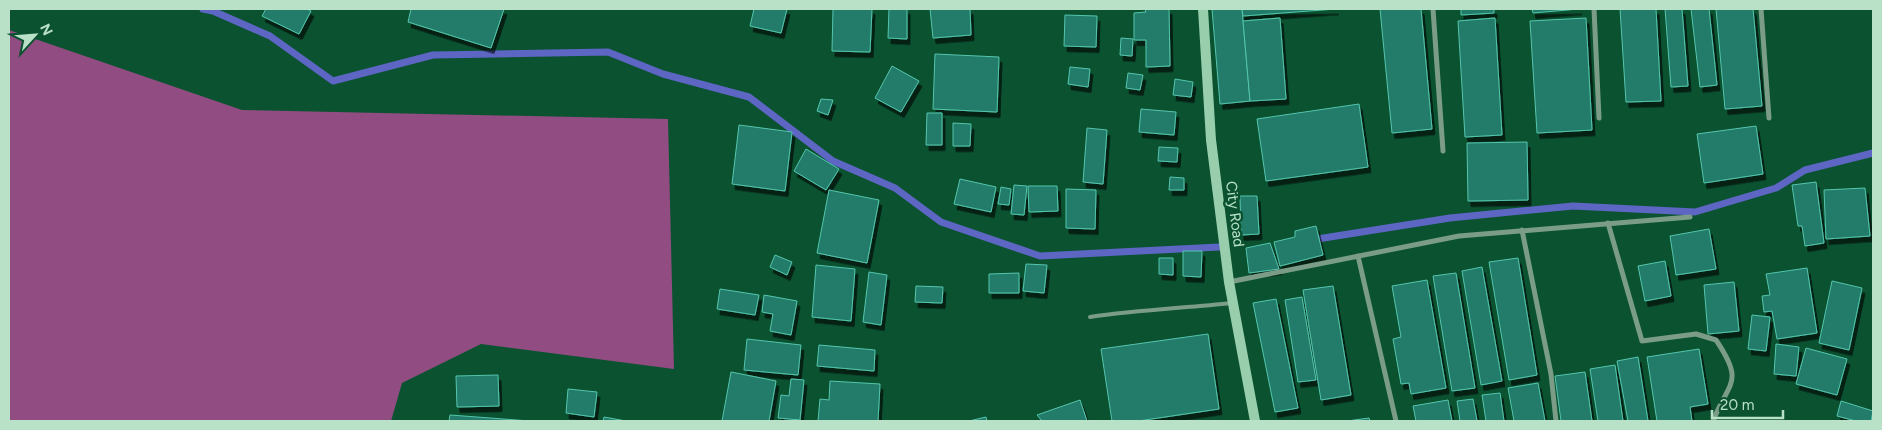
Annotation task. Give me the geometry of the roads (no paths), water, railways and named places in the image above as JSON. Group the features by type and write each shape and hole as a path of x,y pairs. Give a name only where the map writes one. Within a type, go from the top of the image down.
{"main road":[{"name":"City Road","path":"1203,9 1211,140 1229,282 1255,421"}],"street":[{"path":"1433,9 1443,152"},
{"path":"1594,9 1599,118"},
{"path":"1761,9 1769,118"},
{"path":"1229,282 1459,236 1690,217"},
{"path":"1608,223 1642,341 1696,334 1716,340 1730,360 1732,383 1713,421"},
{"path":"1522,230 1551,374 1556,421"},
{"path":"1358,256 1396,421"}],"lane":[{"path":"1090,317 1123,312 1154,312 1234,303"}],"waterway":[{"path":"203,9 213,11 270,36 333,81 433,55 608,52 663,74 749,97 833,161 895,188 941,222 1040,256 1219,247"},
{"path":"1311,240 1450,218 1573,206 1695,212 1776,188 1805,170 1873,153"}]}
